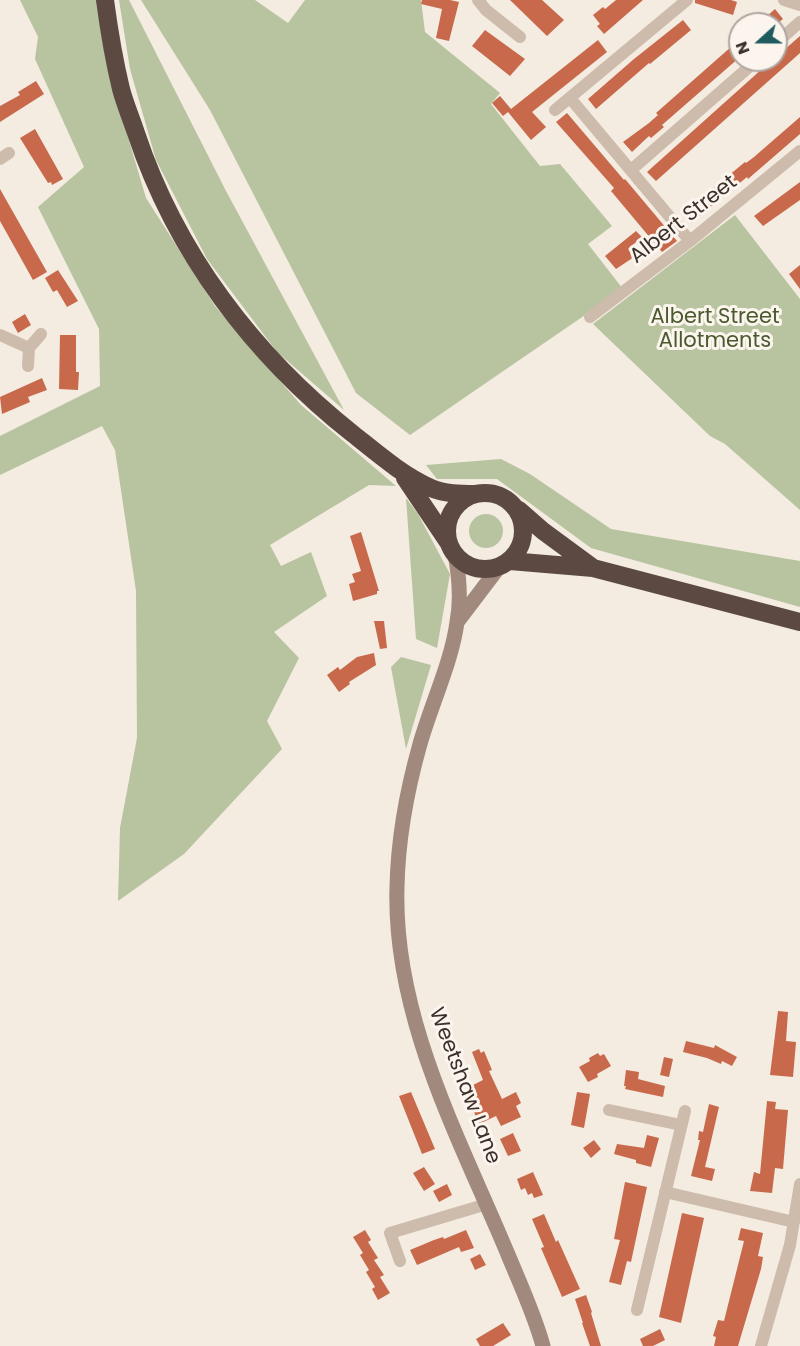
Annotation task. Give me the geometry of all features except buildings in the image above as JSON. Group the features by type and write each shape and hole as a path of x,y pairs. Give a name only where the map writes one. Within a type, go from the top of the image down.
{"highway":[{"path":"105,0 122,91 147,168 171,220 217,295 280,370 321,408 400,471 431,489 475,495"},
{"path":"400,471 463,563 475,568 487,570 504,564 593,568 800,622"},
{"path":"452,548 447,530 449,518 455,507 464,499 488,493 500,496 511,503 543,531 593,568"},
{"path":"504,564 518,551 523,539 523,526 519,514 511,503"}],"street":[{"path":"478,0 486,10 520,37"},
{"path":"555,110 687,0"},
{"path":"784,0 800,5"},
{"path":"788,32 800,22"},
{"path":"631,170 743,72"},
{"path":"570,98 690,241"},
{"name":"Albert Street","path":"590,317 690,241 800,151"},
{"path":"28,366 28,348 41,334"},
{"path":"0,335 28,348"},
{"name":"Weetshaw Lane","path":"452,548 458,568 458,621 420,744 404,814 397,887 399,952 415,1025 436,1083 543,1346"},
{"name":"Weetshaw Lane","path":"458,621 504,564"},
{"path":"609,1110 681,1125"},
{"path":"637,1310 685,1111"},
{"path":"761,1346 790,1245 800,1184"},
{"path":"665,1192 794,1222"},
{"path":"400,1261 390,1233 487,1204"}],"green space":[{"path":"20,0 97,0 108,70 146,198 215,306 301,405 396,486 369,485 270,545 281,566 311,552 327,596 274,632 299,658 267,721 282,749 184,854 118,901 120,828 137,738 136,591 115,450 102,426 0,475 0,436 100,386 99,329 38,207 84,167 35,59 38,37"},
{"path":"119,0 129,0 226,191 344,410 277,352 207,259 156,160 130,69"},
{"path":"141,0 255,0 288,23 305,0 421,0 425,32 500,93 491,104 540,166 560,164 612,226 588,244 623,289 410,435 356,393 210,110"},
{"name":"Albert Street Allotments","path":"735,215 800,299 800,510 725,444 710,436 593,324"},
{"path":"501,459 530,474 611,529 800,561 800,607 591,548 497,479 437,479 426,465"},
{"path":"406,498 418,514 450,574 437,648 416,639"},
{"path":"486,514 498,519 503,531 498,543 486,548 474,543 469,531 474,519"},
{"path":"401,657 431,665 406,749 391,667"}]}
